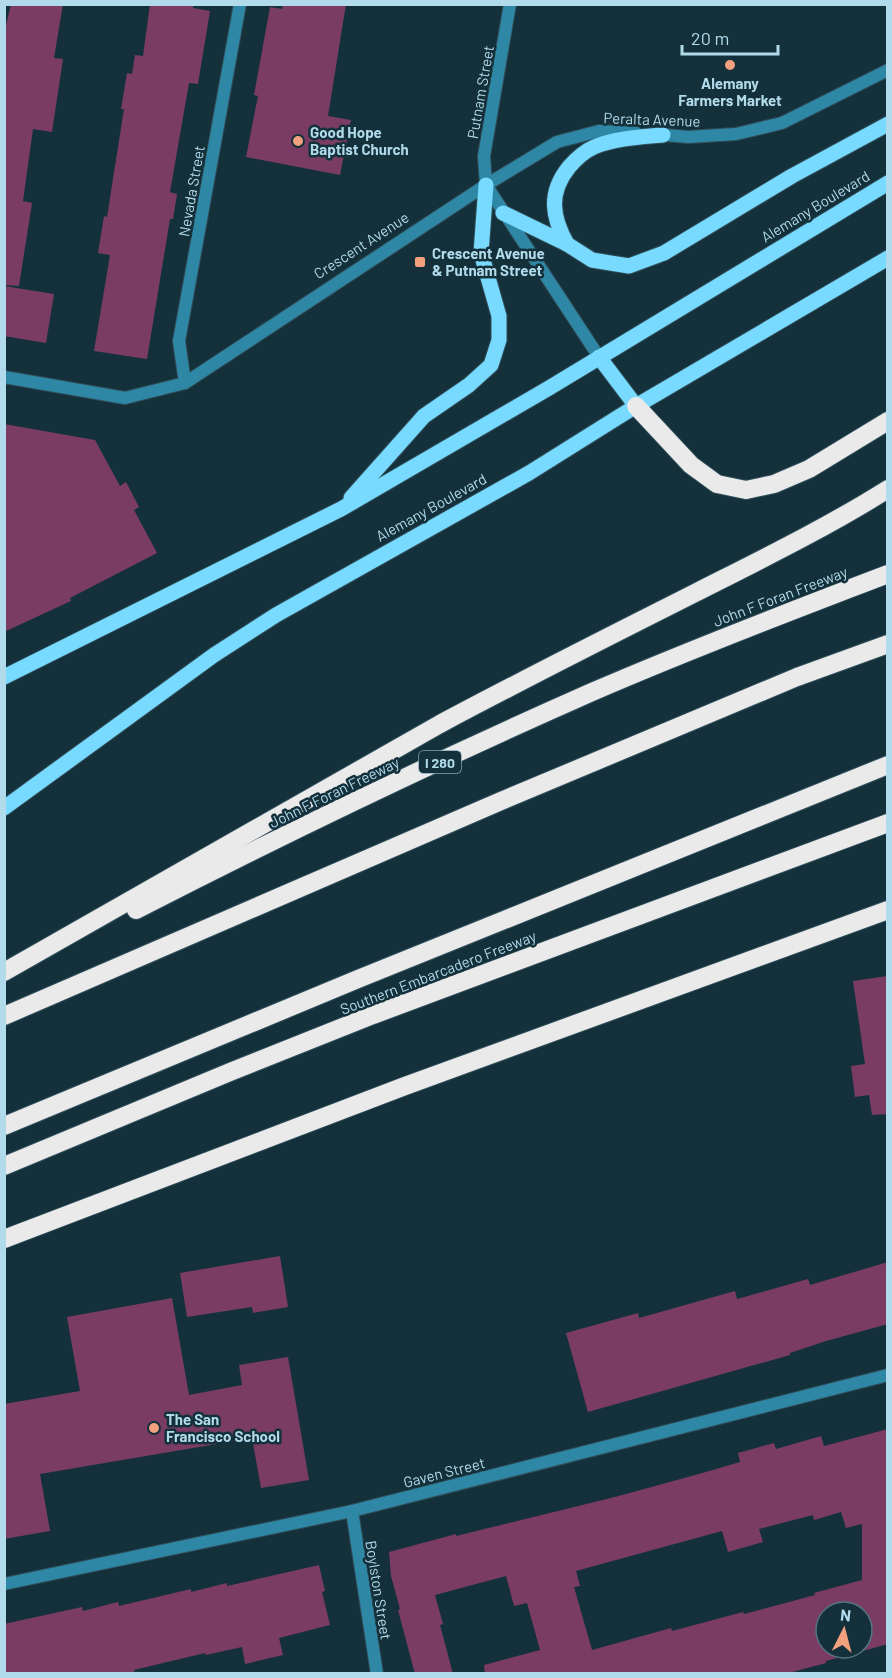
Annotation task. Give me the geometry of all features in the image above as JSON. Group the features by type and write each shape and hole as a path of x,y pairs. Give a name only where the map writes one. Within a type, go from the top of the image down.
{"highway":[{"path":"636,406 691,465 717,484 746,490 774,484 809,469 888,421"},
{"path":"4,972 440,724 762,560 888,489"},
{"name":"John F Foran Freeway","path":"4,978 205,875 474,746 658,664 888,574"},
{"path":"4,1016 501,801 797,677 888,644"},
{"path":"4,1126 358,979 888,765"},
{"name":"Southern Embarcadero Freeway","path":"4,1166 373,1015 888,823"},
{"path":"4,1239 405,1086 888,910"}],"main road":[{"path":"503,213 567,244 592,260 629,266 664,253 792,176 888,124"},
{"path":"567,244 558,228 555,213 556,190 560,179 578,158 594,147 624,139 663,135"},
{"name":"Alemany Boulevard","path":"4,677 340,509 888,183"},
{"path":"340,509 424,416 469,385 491,365 499,340 499,316 481,254 486,185"},
{"name":"Alemany Boulevard","path":"4,808 214,655 276,615 529,473 636,406 888,258"},
{"path":"599,357 636,406"}],"street":[{"name":"Nevada Street","path":"185,383 179,341 240,4"},
{"name":"Putnam Street","path":"486,185 484,156 510,4"},
{"name":"Peralta Avenue","path":"486,185 556,142 599,131 688,137 735,134 782,123 888,70"},
{"name":"Crescent Avenue","path":"4,377 124,398 185,383 486,185"},
{"path":"486,185 599,357"},
{"name":"Gaven Street","path":"4,1584 352,1511 888,1375"},
{"name":"Boylston Street","path":"352,1511 377,1674"}],"building":[{"path":"11,4 63,4 54,58 63,59 52,132 33,129 23,201 32,203 19,286 4,285 4,34"},
{"path":"150,4 194,4 193,8 210,11 198,84 189,83 170,192 177,194 173,219 170,219 147,359 94,351 110,255 98,253 104,216 107,217 124,109 121,109 127,73 132,74 135,55 143,56"},
{"path":"283,4 346,4 328,116 351,120 340,175 246,157 258,96 254,95 270,7 282,9"},
{"path":"4,286 54,294 46,343 4,336"},
{"path":"4,424 95,440 120,486 126,482 139,507 134,510 157,553 70,598 71,601 4,632"},
{"path":"888,976 888,1114 872,1115 869,1095 855,1097 851,1066 865,1064 853,981"},
{"path":"280,1256 288,1307 253,1313 252,1307 187,1317 180,1273"},
{"path":"888,1262 888,1324 826,1341 790,1353 790,1355 588,1412 566,1333 638,1313 639,1318 735,1291 737,1299 808,1279 810,1285"},
{"path":"172,1298 189,1395 242,1385 239,1365 288,1357 309,1480 261,1488 252,1438 40,1474 50,1531 4,1539 4,1404 80,1391 67,1317"},
{"path":"888,1429 888,1644 874,1648 874,1600 814,1600 814,1660 830,1660 785,1674 485,1674 484,1665 540,1650 527,1603 514,1606 506,1576 435,1595 453,1674 415,1674 398,1610 400,1609 391,1576 389,1552 615,1497 740,1462 738,1453 774,1443 776,1449 821,1436 824,1446","holes":["841,1512 846,1528 862,1524 862,1580 744,1614 743,1612 672,1631 671,1628 592,1650 574,1587 580,1586 576,1571 722,1531 728,1552 763,1542 759,1529 813,1515 814,1520"]},
{"path":"319,1565 325,1591 322,1592 330,1625 279,1638 283,1655 245,1664 242,1647 206,1655 205,1653 134,1670 135,1674 4,1674 4,1624 82,1607 83,1611 118,1602 119,1606 191,1589 191,1592 227,1583 227,1586"}],"place":[{"name":"Alemany Farmers Market","path":"730,65"},
{"name":"Good Hope Baptist Church","path":"298,141"},
{"name":"Crescent Avenue & Putnam Street","path":"420,262"},
{"name":"The San Francisco School","path":"154,1428"}]}
